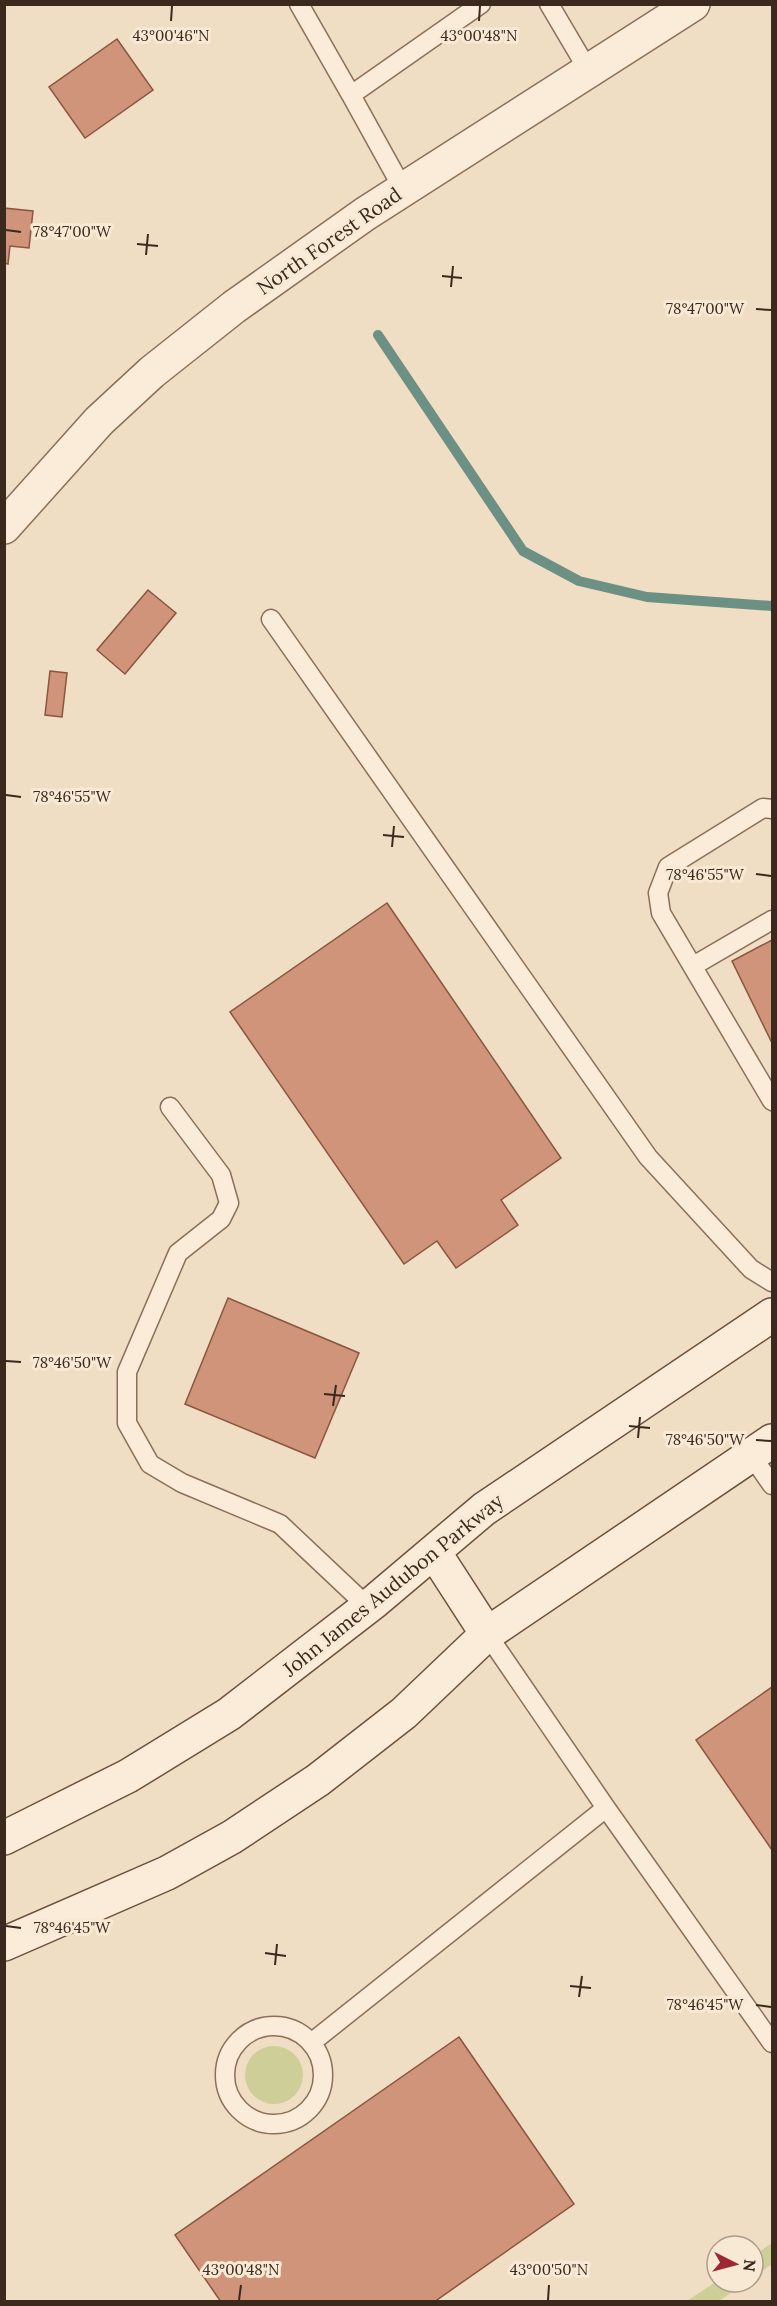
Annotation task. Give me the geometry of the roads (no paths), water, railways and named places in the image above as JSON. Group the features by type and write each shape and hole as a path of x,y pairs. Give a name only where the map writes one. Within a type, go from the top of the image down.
{"main road":[{"name":"North Forest Road","path":"4,527 99,421 152,372 291,266 403,189 693,4"},
{"name":"John James Audubon Parkway","path":"4,1838 128,1776 229,1714 368,1607 484,1509 772,1315"},
{"path":"4,1944 167,1873 232,1837 318,1780 387,1726 487,1634 762,1448"},
{"path":"434,1552 487,1634"}],"lane":[{"path":"299,4 403,189"},
{"path":"351,95 482,4"},
{"path":"549,4 588,70"},
{"path":"271,619 648,1157 751,1269 772,1282"},
{"path":"772,809 763,808 668,867 658,893 661,913 772,1101"},
{"path":"693,966 772,920"},
{"path":"170,1107 221,1175 229,1203 221,1219 178,1253 127,1372 127,1423 150,1464 183,1483 280,1524 368,1607"},
{"path":"762,1448 772,1485"},
{"path":"487,1634 606,1808 772,2043"},
{"path":"311,2043 606,1808"},
{"path":"275,2026 295,2031 311,2043 317,2052 322,2072 320,2092 309,2109 292,2121 272,2124 253,2119 237,2107 226,2088 225,2069 232,2049 247,2035 265,2027 275,2026"}],"waterway":[{"path":"378,335 523,551 579,581 647,597 772,606"}]}
